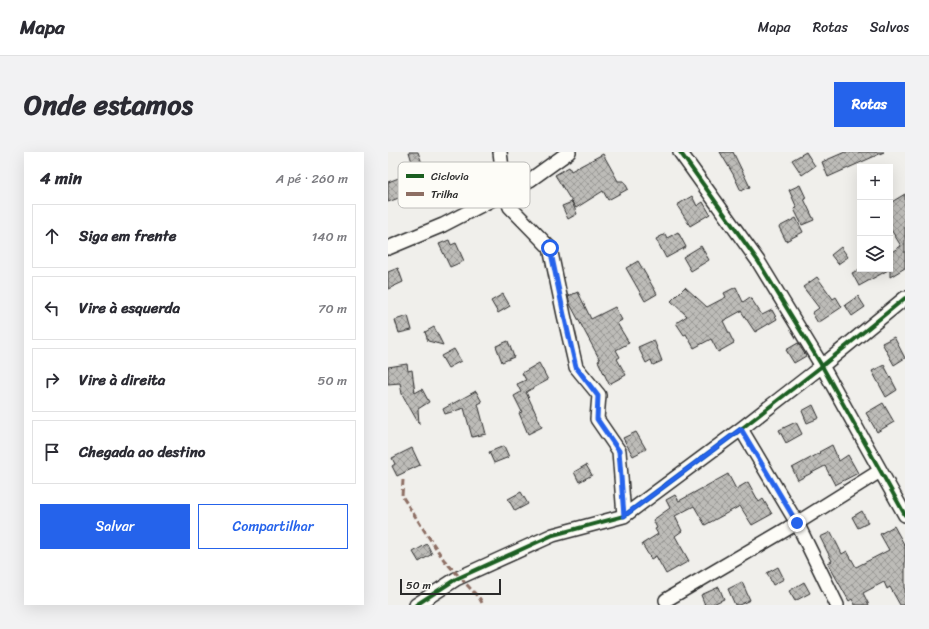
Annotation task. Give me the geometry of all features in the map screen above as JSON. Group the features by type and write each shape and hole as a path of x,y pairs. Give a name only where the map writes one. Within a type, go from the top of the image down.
{"street":[{"path":"500,152 501,162"},
{"path":"530,180 569,152"},
{"path":"680,152 758,261 822,366 905,515"},
{"path":"388,248 443,225 476,208"},
{"path":"511,208 550,248 576,367 598,396 597,419 619,451 624,516"},
{"path":"416,605 456,579 552,535 624,516 741,429 822,366 905,298"},
{"path":"741,429 797,523 837,605"},
{"path":"666,600 797,523 880,471"}],"building":[{"path":"409,152 418,152 422,162 412,162"},
{"path":"720,152 733,152 750,187 741,191"},
{"path":"806,152 815,166 802,175 792,160"},
{"path":"845,152 884,152 828,177 822,162"},
{"path":"603,154 618,181 624,181 628,189 608,200 603,191 576,208 555,175 569,167 571,171"},
{"path":"398,178 398,198 388,202 388,182"},
{"path":"800,185 806,198 804,199 814,220 802,225 794,209 797,208 789,190"},
{"path":"905,194 905,268 890,277 890,272 893,272 893,251 901,246 893,233 893,201"},
{"path":"692,196 697,206 703,202 710,214 690,226 677,205"},
{"path":"572,202 577,214 568,219 562,206"},
{"path":"796,218 803,232 786,241 779,227"},
{"path":"678,232 686,247 666,258 656,239 665,234 667,238"},
{"path":"449,240 451,245 456,243 464,261 450,267 439,244"},
{"path":"701,246 709,260 691,271 683,257"},
{"path":"841,247 848,257 838,264 831,255"},
{"path":"638,261 657,294 645,301 626,268"},
{"path":"398,268 403,282 388,289 388,272"},
{"path":"857,270 857,272 885,272 859,286 852,273"},
{"path":"817,277 833,299 836,297 842,307 818,323 812,313 819,308 803,287"},
{"path":"685,287 707,307 726,297 724,293 736,287 743,302 750,297 762,315 772,310 777,319 755,332 741,311 723,321 734,343 718,352 711,339 694,348 686,334 684,335 676,323 687,316 671,301"},
{"path":"578,292 591,319 615,307 622,320 617,323 629,343 616,350 620,357 617,359 626,375 609,384 598,361 600,360 570,304 568,296"},
{"path":"503,294 510,306 498,313 491,301"},
{"path":"858,296 865,307 852,316 845,305"},
{"path":"408,316 412,330 399,333 395,320"},
{"path":"434,327 443,345 428,341 425,332"},
{"path":"894,337 905,358 894,365 882,343"},
{"path":"654,340 662,361 653,365 651,360 646,363 638,347"},
{"path":"508,341 514,357 502,362 496,346"},
{"path":"798,343 806,356 794,363 786,350"},
{"path":"454,349 461,361 448,368 441,356"},
{"path":"539,363 548,380 526,392 542,427 528,434 519,413 522,412 514,396 521,392 517,384 526,380 522,373"},
{"path":"407,364 408,371 412,370 415,393 422,389 429,402 418,409 419,424 402,394 400,383 388,384 388,367"},
{"path":"884,365 897,390 886,397 872,371"},
{"path":"476,391 482,402 478,404 486,434 472,437 464,408 445,414 443,409"},
{"path":"883,403 894,422 877,432 866,413"},
{"path":"813,405 819,418 807,423 802,411"},
{"path":"796,422 802,434 786,443 779,430"},
{"path":"636,432 646,449 633,456 623,438"},
{"path":"832,445 839,461 848,455 858,473 835,485 825,466 798,480 792,468"},
{"path":"504,446 509,457 494,463 489,452"},
{"path":"412,448 420,465 397,476 392,466 395,464 392,458"},
{"path":"586,465 592,475 579,482 574,472"},
{"path":"728,474 736,489 748,482 759,502 763,499 772,514 752,525 740,506 705,525 694,506 675,516 682,531 675,536 689,561 666,574 656,556 651,559 642,544 658,534 653,520 670,508 666,500 675,495 679,501"},
{"path":"521,492 528,504 515,511 508,499"},
{"path":"862,511 868,523 858,528 852,517"},
{"path":"894,526 905,546 905,605 900,605 890,587 887,589 884,582 863,593 869,605 855,605 852,599 849,601 828,563 832,561 820,537 831,532 842,554 847,551 856,567 889,550 880,534"},
{"path":"427,544 432,554 419,562 413,552"},
{"path":"778,567 784,579 773,585 767,573"},
{"path":"742,582 750,600 739,605 735,605 728,589"},
{"path":"804,582 810,593 795,601 789,591"},
{"path":"719,587 724,599 711,605 705,605 701,595"}],"marked path":[{"path":"403,480 402,496 444,560 480,599 483,605"}],"cycle path":[{"path":"680,152 758,261 822,366 905,515"},
{"path":"416,605 456,579 553,535 624,516 741,429 822,366 905,298"}],"route":[{"path":"550,248 576,367 598,396 597,419 619,451 624,516 741,429 797,523"}]}
